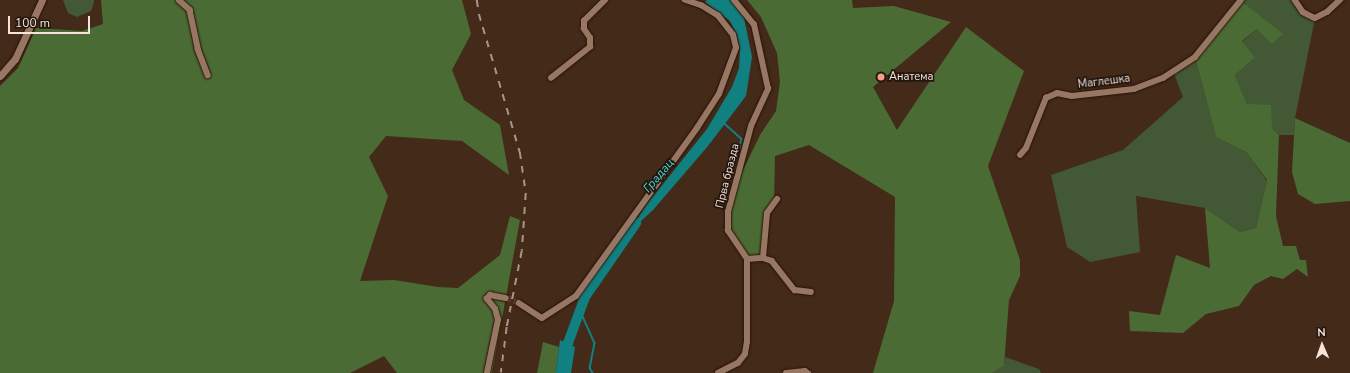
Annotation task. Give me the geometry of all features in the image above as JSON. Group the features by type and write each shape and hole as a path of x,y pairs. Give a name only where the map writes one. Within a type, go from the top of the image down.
{"street":[{"path":"0,76 16,59 42,0"},
{"path":"179,0 190,10 198,50 208,75"},
{"path":"551,78 590,48 590,38 584,29 584,21 605,0"},
{"path":"519,303 542,318 576,296 697,128 718,94 736,48 733,35 718,16 702,6 685,0"},
{"name":"Прва бразда","path":"734,0 754,25 768,89 751,126 728,212 728,230 747,259"},
{"name":"Маглешка","path":"1020,155 1026,148 1046,98 1057,93 1072,96 1134,89 1163,78 1194,57 1241,0"},
{"path":"1295,0 1303,12 1311,18 1321,16 1339,2 1344,0"},
{"path":"762,258 767,213 777,198"},
{"path":"718,373 738,363 744,354 747,342 747,259 762,258 772,261 795,290 811,292"},
{"path":"487,373 498,320 495,309 487,299 490,295 506,298"},
{"path":"786,373 805,371 808,373"}],"green space":[{"path":"63,0 94,0 94,2 91,11 77,17 68,13"},
{"path":"101,0 462,0 471,34 452,70 464,100 500,125 509,175 462,141 386,136 369,157 388,196 360,281 394,280 438,287 458,288 500,255 510,216 520,220 492,373 397,373 384,356 350,373 0,373 0,86 18,68 36,28 82,31 103,24"},
{"path":"747,0 852,0 853,8 894,6 951,22 873,87 897,130 966,27 1024,71 988,166 1020,260 1020,276 1009,300 1004,366 992,373 873,373 894,301 895,197 809,145 775,156 774,202 767,213 763,258 747,259 727,235 728,212 735,187 760,135 776,111 780,82 777,53 761,17"},
{"path":"1241,0 1295,0 1303,12 1315,18 1295,118 1294,135 1279,135 1247,104 1235,75 1254,59 1242,42 1257,29"},
{"path":"1241,1 1283,34 1272,44 1257,29 1242,41 1255,58 1235,75 1247,104 1271,105 1272,128 1279,135 1276,216 1283,246 1296,246 1300,260 1306,260 1308,277 1297,269 1283,279 1271,276 1254,285 1239,306 1206,314 1183,333 1130,331 1129,311 1160,315 1176,255 1210,268 1205,208 1240,232 1256,228 1267,180 1246,152 1216,137 1195,57"},
{"path":"1195,57 1216,137 1246,152 1267,181 1256,228 1240,232 1205,208 1136,196 1140,252 1090,262 1067,247 1051,175 1123,150 1183,97 1173,71"},
{"path":"1295,118 1350,143 1350,201 1315,204 1298,194 1292,172"},
{"path":"543,342 559,347 556,373 537,373"},
{"path":"1005,357 1039,369 1041,373 992,373 1004,366"}],"water":[{"path":"707,0 730,0 744,18 752,57 746,96 708,146 653,210 628,233 647,204 707,129 732,87 739,68 740,49 737,35 730,21 705,2"},
{"path":"560,340 575,347 571,373 556,373"}],"waterway":[{"path":"723,122 742,139 740,148"},
{"name":"Градац","path":"563,373 568,343 585,297 636,223"},
{"path":"581,312 595,343 590,368 593,373"}],"tunnel":[{"path":"506,298 519,303"}],"railway":[{"path":"477,0 479,14 520,152 526,193 522,251 507,327 501,373"}],"place":[{"name":"Анатема","path":"881,77"}]}
